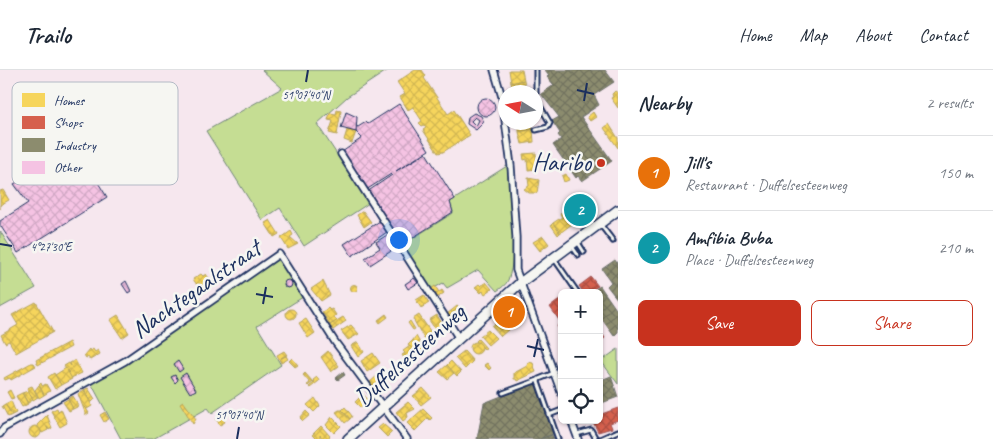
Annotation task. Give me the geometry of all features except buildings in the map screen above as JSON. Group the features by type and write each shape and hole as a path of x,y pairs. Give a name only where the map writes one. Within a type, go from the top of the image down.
{"street":[{"path":"494,70 498,85"},
{"path":"507,130 512,166 516,270 558,384"},
{"path":"341,154 458,337"},
{"name":"Duffelsesteenweg","path":"348,439 458,337 520,283 618,210"},
{"name":"Nachtegaalstraat","path":"0,434 4,428 125,361 279,254 335,342 383,407"},
{"path":"383,407 407,439"},
{"path":"572,424 577,436"}],"lane":[{"path":"536,70 536,85"},
{"path":"543,111 550,123 548,127 543,128"},
{"path":"599,223 613,241"},
{"path":"574,242 584,252"},
{"path":"574,242 578,255"},
{"path":"553,257 575,289"},
{"path":"503,393 554,374"},
{"path":"538,380 558,439"},
{"path":"549,415 558,412"},
{"path":"577,436 592,430 596,439"},
{"path":"600,439 618,432"}],"green space":[{"path":"262,70 388,70 347,97 317,124 369,203 304,246 280,208 262,220 206,131 282,88"},
{"path":"507,166 512,208 513,255 507,282 497,291 478,270 447,288 443,283 431,290 402,245 453,213 450,202"},
{"path":"0,231 36,288 0,308"},
{"path":"278,259 303,297 257,326 281,365 212,413 208,408 153,439 121,439 91,383 128,362"},
{"path":"618,349 618,384 603,364 603,360"}],"place":[{"name":"Haribo","path":"601,163"},
{"name":"Amfibia Bvba","path":"580,210"},
{"name":"Jill's","path":"509,312"}]}
